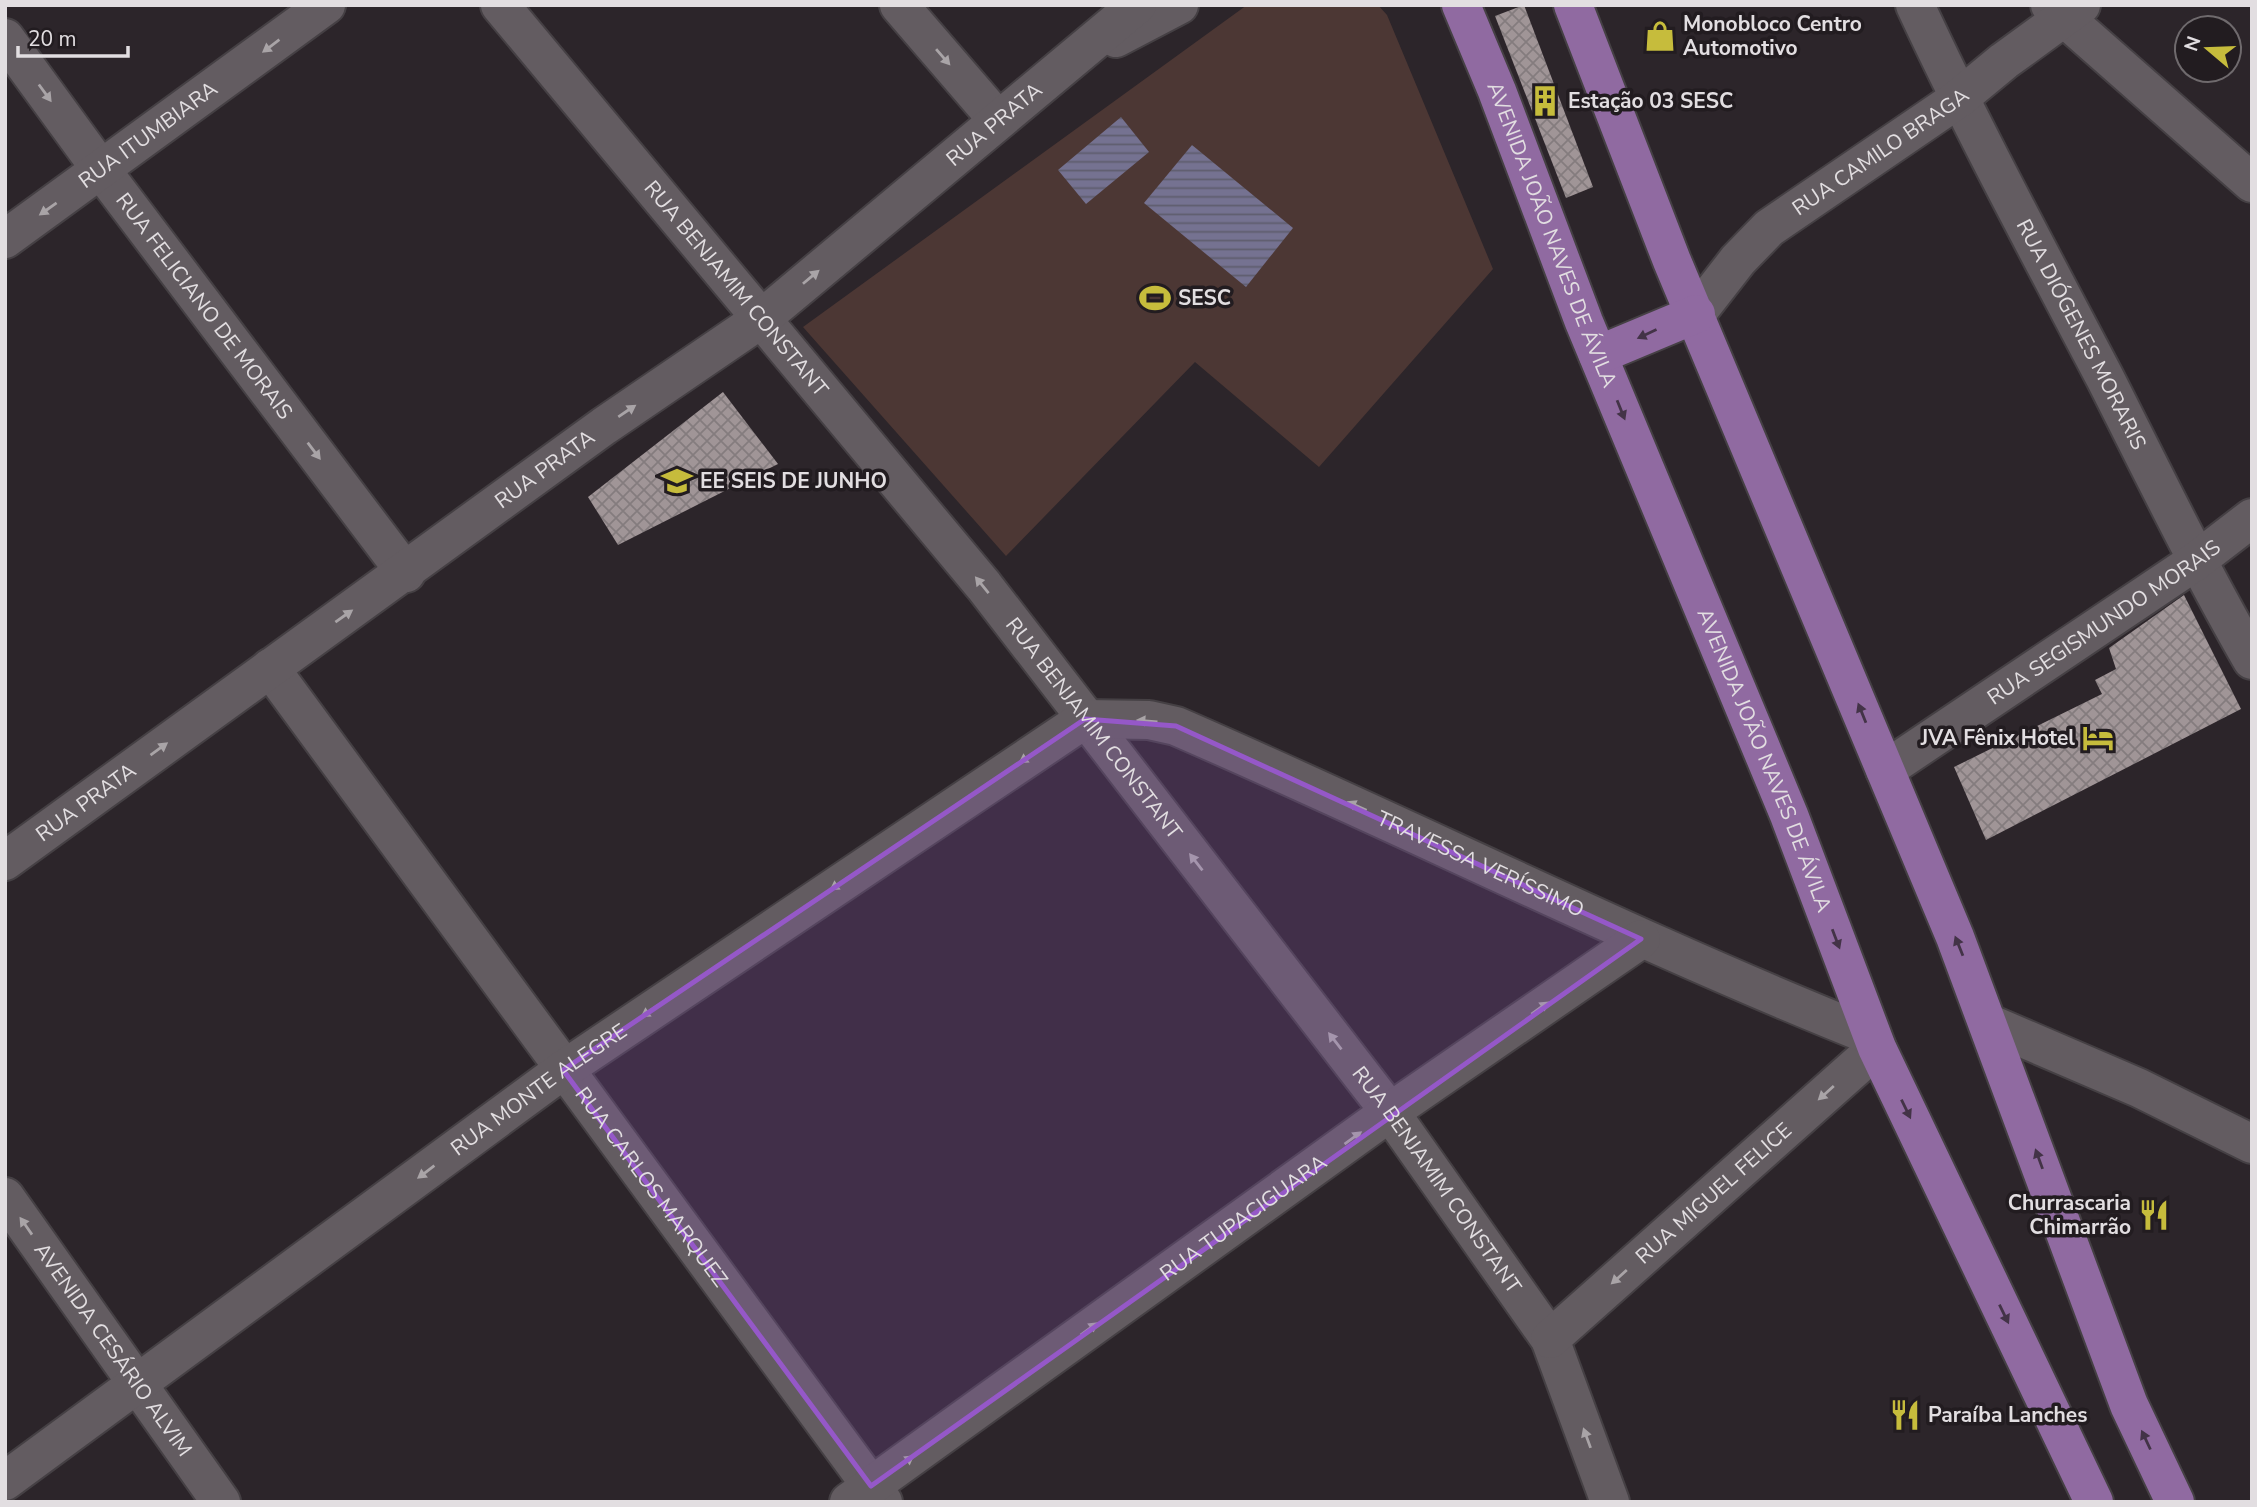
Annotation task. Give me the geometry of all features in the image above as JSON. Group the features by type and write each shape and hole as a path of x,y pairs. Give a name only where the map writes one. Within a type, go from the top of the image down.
{"main road":[{"name":"AVENIDA JOÃO NAVES DE ÁVILA","path":"1461,5 1497,91 1598,355 1789,815 1875,1042 2094,1502"},
{"path":"1573,5 1672,261 1990,1024 2129,1405 2175,1502"},
{"path":"1598,355 1696,314"}],"street":[{"name":"RUA ITUMBIARA","path":"5,239 102,171 326,5"},
{"name":"RUA BENJAMIM CONSTANT","path":"500,5 984,586 1084,719 1390,1112 1550,1339 1610,1502"},
{"path":"899,5 997,120"},
{"name":"RUA PRATA","path":"5,861 270,668 406,573 604,426 761,319 1137,5"},
{"name":"RUA PRATA","path":"1071,62 1179,5"},
{"name":"RUA DIÓGENES MORARIS","path":"1915,5 1958,99 2105,379 2196,561 2252,660"},
{"path":"2065,10 2252,183"},
{"name":"RUA CAMILO BRAGA","path":"1696,314 1731,268 1769,228 1958,99 2065,10"},
{"name":"RUA FELICIANO DE MORAIS","path":"5,38 102,171 406,573"},
{"name":"RUA SEGISMUNDO MORAIS","path":"1885,770 2196,561 2252,518"},
{"name":"RUA CARLOS MARQUEZ","path":"270,668 563,1070 868,1496"},
{"name":"TRAVESSA VERÍSSIMO","path":"1084,719 1149,720 1176,726 1390,821 1641,939 1875,1042"},
{"name":"RUA MONTE ALEGRE","path":"5,1481 138,1386 563,1070 1084,719"},
{"name":"RUA TUPACIGUARA","path":"868,1496 1390,1112 1641,939"},
{"path":"1990,1024 2126,1083 2251,1143"},
{"name":"RUA MIGUEL FELICE","path":"1550,1339 1875,1042"},
{"name":"AVENIDA CESÁRIO ALVIM","path":"5,1197 221,1502"}],"highlighted area":[{"path":"1085,719 1176,726 1641,939 871,1486 563,1070"}],"shaded area":[{"name":"SESC","path":"1247,5 1378,5 1387,15 1493,269 1319,467 1195,362 1006,556 803,327"},
{"path":"1121,117 1149,152 1086,204 1058,170"},
{"path":"1192,145 1293,228 1246,287 1144,203"}],"building":[{"name":"Estação 03 SESC","path":"1524,5 1593,187 1566,198 1495,16"},
{"name":"EE SEIS DE JUNHO","path":"723,392 778,464 618,545 588,497"},
{"name":"JVA Fênix Hotel","path":"2184,595 2241,709 1986,840 1954,767 2102,694 2095,680 2116,669 2109,648"}],"place":[{"name":"Monobloco Centro Automotivo","path":"1660,36"},
{"name":"Estação 03 SESC","path":"1545,101"},
{"name":"SESC","path":"1155,298"},
{"name":"EE SEIS DE JUNHO","path":"677,481"},
{"name":"JVA Fênix Hotel","path":"2098,738"},
{"name":"Churrascaria Chimarrão","path":"2154,1215"},
{"name":"Paraíba Lanches","path":"1905,1415"}]}
